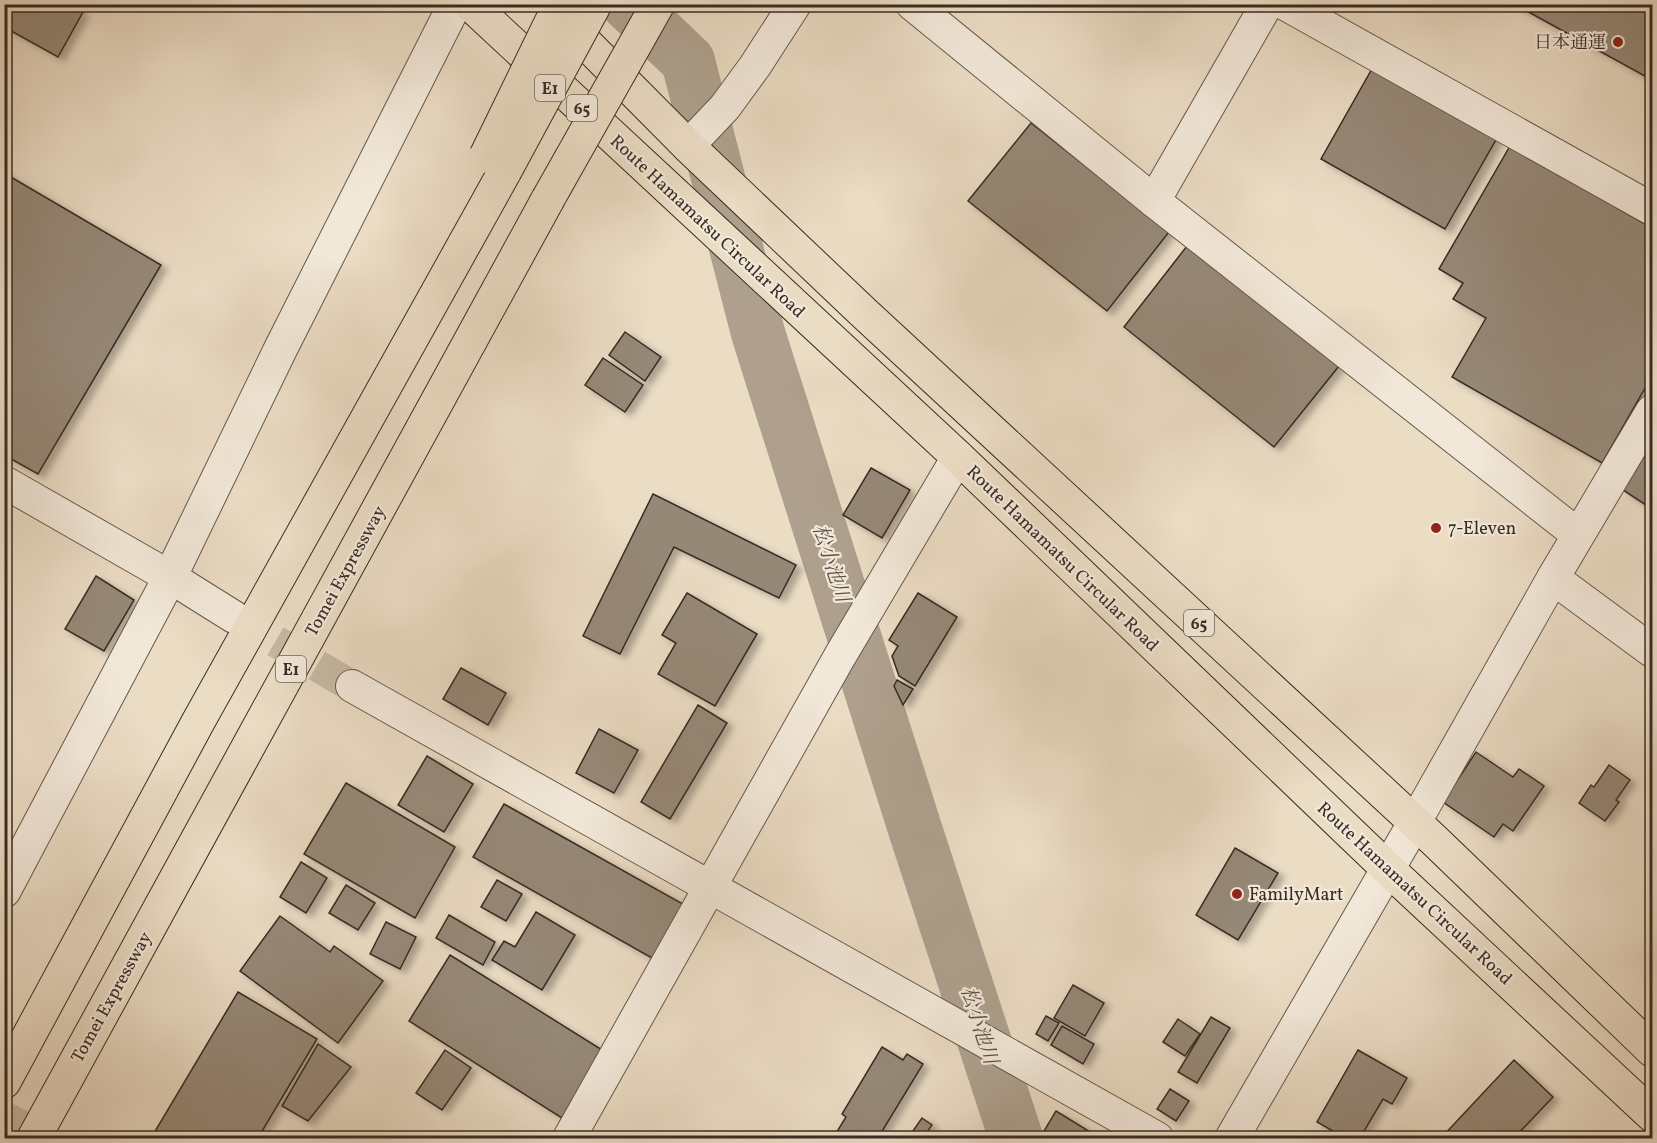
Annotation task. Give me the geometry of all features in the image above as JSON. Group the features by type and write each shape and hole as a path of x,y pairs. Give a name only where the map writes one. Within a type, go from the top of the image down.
{"main road":[{"name":"Route Hamamatsu Circular Road","path":"470,4 958,457 1388,869 1653,1115"},
{"name":"65","path":"548,4 678,136 864,313 1414,822 1653,1050"},
{"path":"496,164 560,4"},
{"name":"E1","path":"4,1082 496,164 595,4"},
{"name":"Tomei Expressway","path":"34,1138 548,199 658,4"}],"street":[{"path":"4,891 170,577 281,348 455,4"},
{"path":"678,136 725,107 795,4"},
{"path":"912,4 1155,201 1577,534"},
{"path":"1155,201 1267,4"},
{"path":"1286,4 1653,208"},
{"path":"1232,1138 1388,869 1577,534 1653,411"},
{"path":"569,1138 840,656 958,457"},
{"path":"4,482 170,577 234,617"},
{"path":"1553,578 1653,651"},
{"path":"352,686 1157,1138"}],"building":[{"path":"4,4 70,4 83,12 58,57 4,27"},
{"name":"日本通運","path":"1514,4 1652,4 1652,80"},
{"path":"1373,67 1497,138 1445,229 1321,159"},
{"path":"1031,123 1169,232 1107,311 968,201"},
{"path":"1510,146 1652,228 1652,376 1602,463 1452,377 1486,318 1453,299 1463,283 1439,269"},
{"path":"4,173 161,265 38,474 4,455"},
{"path":"1187,246 1339,366 1274,447 1124,327"},
{"path":"625,332 661,357 645,381 609,355"},
{"path":"603,358 643,385 625,412 585,385"},
{"path":"1652,443 1652,509 1623,490"},
{"path":"871,468 910,490 882,538 843,515"},
{"path":"653,494 796,565 779,598 674,547 620,654 583,636"},
{"path":"96,576 134,600 104,651 65,629"},
{"path":"687,593 757,634 715,706 658,674 676,643 662,635"},
{"path":"918,593 957,617 915,686 899,676 892,656 898,646 889,640"},
{"path":"461,668 506,693 488,725 443,699"},
{"path":"897,680 913,689 903,705 894,686"},
{"path":"698,705 727,723 670,819 641,802"},
{"path":"599,729 638,750 614,793 576,773"},
{"path":"1476,752 1513,777 1519,769 1544,786 1513,831 1503,824 1494,837 1443,802"},
{"path":"427,756 473,784 444,832 398,805"},
{"path":"1609,765 1630,780 1616,800 1619,802 1605,821 1579,803 1591,785 1594,787"},
{"path":"346,783 455,847 415,918 304,854"},
{"path":"504,804 690,908 659,962 473,857"},
{"name":"FamilyMart","path":"1235,848 1278,873 1238,940 1196,915"},
{"path":"301,862 327,878 306,913 280,897"},
{"path":"497,880 522,894 506,921 481,907"},
{"path":"346,885 375,903 358,930 329,913"},
{"path":"536,912 575,935 542,990 492,960 504,941 515,947"},
{"path":"449,915 495,942 483,965 436,938"},
{"path":"280,916 330,952 334,946 383,981 338,1043 240,971"},
{"path":"386,922 416,937 400,969 370,954"},
{"path":"450,955 607,1053 565,1120 409,1021"},
{"path":"1073,985 1104,1003 1085,1036 1054,1018"},
{"path":"238,992 317,1039 258,1138 151,1138"},
{"path":"1046,1016 1059,1023 1048,1041 1036,1034"},
{"path":"1211,1017 1230,1028 1197,1083 1178,1072"},
{"path":"1178,1019 1200,1034 1185,1056 1163,1042"},
{"path":"1062,1026 1094,1044 1083,1064 1051,1045"},
{"path":"318,1044 351,1067 308,1121 282,1106"},
{"path":"882,1047 903,1060 907,1054 923,1064 878,1138 833,1138 846,1117 842,1114"},
{"path":"445,1050 471,1068 442,1110 416,1093"},
{"path":"1358,1050 1407,1078 1392,1104 1383,1099 1360,1138 1345,1138 1317,1122"},
{"path":"1514,1060 1553,1097 1514,1138 1441,1138"},
{"path":"1170,1089 1189,1101 1176,1121 1157,1109"},
{"path":"1056,1111 1100,1138 1056,1138 1044,1131"},
{"path":"922,1118 932,1125 923,1138 908,1138"}],"waterway":[{"name":"松小池川","path":"628,4 688,61 758,333 915,829 1016,1138"}],"tunnel":[{"path":"234,617 352,686"},
{"path":"4,1117 43,1138"}],"place":[{"name":"日本通運","path":"1618,42"},
{"name":"7-Eleven","path":"1436,528"},
{"name":"FamilyMart","path":"1237,894"}]}
